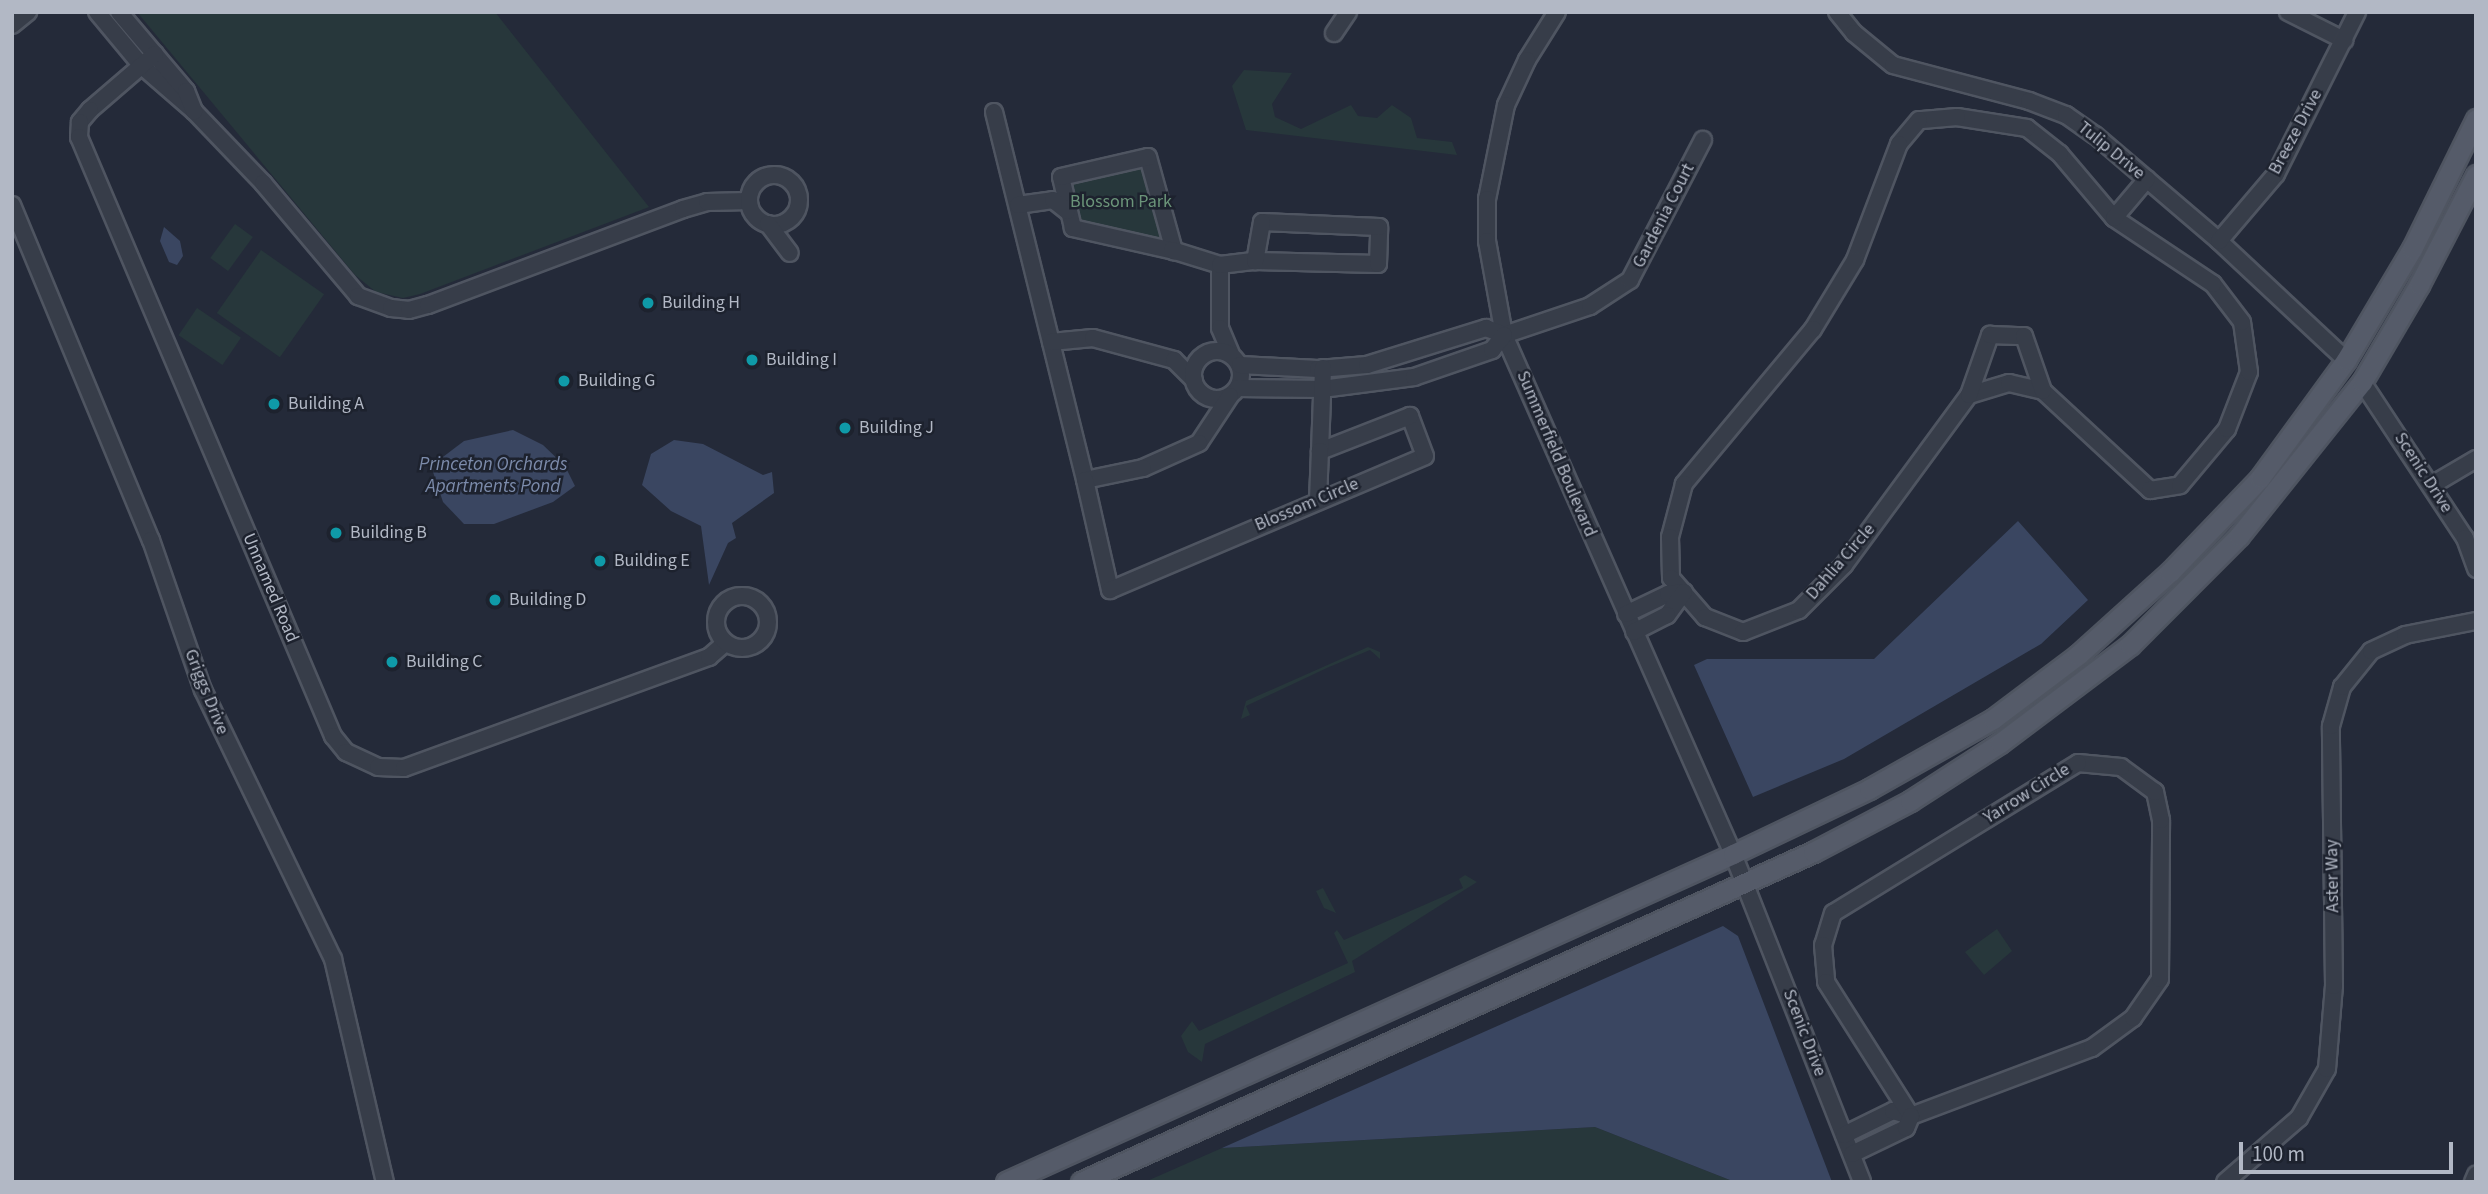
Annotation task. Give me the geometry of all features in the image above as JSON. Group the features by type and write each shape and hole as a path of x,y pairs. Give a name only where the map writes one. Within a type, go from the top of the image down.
{"main road":[{"path":"1006,1182 1733,855 1869,789 1993,719 2078,654 2170,572 2260,478 2346,360 2412,249 2476,119"},
{"path":"1081,1182 1745,884 1910,801 2000,743 2130,645 2239,536 2362,382 2419,285 2476,175"}],"street":[{"path":"12,25 28,12"},
{"path":"97,12 142,66 194,111 263,183 358,296 391,308 409,310 428,305 682,209 707,202 748,201"},
{"path":"119,12 186,91 194,111"},
{"path":"1334,33 1348,12"},
{"name":"Summerfield Boulevard","path":"1557,12 1527,60 1506,105 1487,199 1490,268 1504,335 1745,884"},
{"name":"Tulip Drive","path":"1836,12 1854,33 1894,65 2066,115 2219,241 2346,360"},
{"path":"2288,12 2344,40"},
{"name":"Breeze Drive","path":"2219,241 2276,174 2357,12"},
{"name":"Unnamed Road","path":"155,54 79,122 79,138 327,723 346,752 378,766 404,768 709,657 726,643"},
{"name":"Blossom Circle","path":"995,112 1110,590 1425,456 1410,416 1320,451"},
{"name":"Dahlia Circle","path":"1957,117 2027,128 2060,154 2114,218 2213,284 2242,322 2249,372 2227,429 2180,485 2150,490 2043,391 2009,383 1969,395 1844,565 1799,610 1743,632 1705,617 1671,578 1670,537 1684,484 1813,329 1855,260 1899,144 1919,120 1957,117"},
{"name":"Gardenia Court","path":"1504,335 1590,306 1630,280 1703,140"},
{"path":"1172,250 1147,157 1061,177 1073,228 1172,250 1220,265 1255,261 1378,264 1379,227 1262,222 1255,261"},
{"path":"768,224 788,221 798,211 800,199 792,182 768,176 755,184 748,201 754,214 768,224 790,253"},
{"path":"2114,218 2147,179"},
{"path":"1018,205 1053,200 1067,211"},
{"name":"Griggs Drive","path":"12,205 151,540 203,690 333,959 385,1182"},
{"path":"1085,480 1143,468 1199,443 1234,392 1236,359 1220,328 1220,265"},
{"path":"1194,380 1204,354 1220,328"},
{"path":"1051,342 1093,338 1174,360 1204,354 1323,368 1367,365 1486,328 1504,335 1492,350 1414,377 1322,389 1234,392 1206,396"},
{"path":"1969,395 1990,335 2024,336 2043,391"},
{"path":"1174,360 1206,396 1213,422"},
{"path":"1318,500 1323,368"},
{"name":"Scenic Drive","path":"2362,382 2465,538 2476,569"},
{"path":"2432,485 2476,459"},
{"path":"1626,614 1668,594 1684,592"},
{"path":"1634,632 1667,615 1684,592"},
{"name":"Aster Way","path":"2225,1182 2299,1118 2327,1069 2334,986 2331,726 2342,687 2371,651 2406,635 2476,621"},
{"name":"Yarrow Circle","path":"1844,1135 1893,1111 1911,1116 2092,1048 2133,1018 2160,979 2161,820 2155,792 2121,766 2078,763 1833,914 1823,945 1826,982 1911,1116"},
{"name":"Scenic Drive","path":"1745,884 1862,1182"},
{"name":"Yarrow Circle","path":"1852,1154 1906,1128 1911,1116"},
{"path":"2473,1182 2476,1175"}],"green space":[{"path":"137,12 495,12 649,207 420,294 403,298 376,292 355,275"},
{"path":"1244,70 1292,73 1272,104 1275,117 1301,129 1351,105 1358,116 1377,118 1392,105 1411,118 1417,138 1452,142 1457,155 1246,130 1232,86"},
{"name":"Blossom Park","path":"1145,167 1162,239 1078,225 1071,182"},
{"path":"235,224 253,237 228,271 210,258"},
{"path":"261,250 324,294 280,357 217,313"},
{"path":"197,308 241,338 222,365 179,335"},
{"path":"1368,647 1380,652 1380,659 1370,650 1329,667 1246,706 1250,715 1241,719 1246,701"},
{"path":"1465,875 1477,882 1352,961 1355,972 1205,1044 1202,1062 1188,1052 1181,1036 1192,1021 1199,1031 1348,963 1334,933 1337,930 1344,940 1463,888 1459,879"},
{"path":"1323,888 1336,913 1324,908 1316,891"},
{"path":"1997,929 2012,951 1984,975 1965,952"},
{"path":"1595,1127 1735,1182 1147,1181 1222,1148"}],"water":[{"path":"164,227 180,241 183,256 177,265 169,262 160,241"},
{"name":"Princeton Orchards Apartments Pond","path":"513,430 543,445 565,466 575,486 553,502 494,524 464,524 443,502 431,466 464,441"},
{"path":"674,440 703,444 763,475 772,472 774,493 732,523 736,538 728,543 709,585 701,526 671,511 642,485 651,454"},
{"path":"2018,521 2088,600 2041,644 1844,759 1753,797 1694,665 1707,659 1874,659"},
{"path":"1723,926 1738,936 1832,1182 1735,1182 1595,1127 1222,1148"}],"place":[{"name":"Building H","path":"648,303"},
{"name":"Building I","path":"752,360"},
{"name":"Building G","path":"564,381"},
{"name":"Building A","path":"274,404"},
{"name":"Building J","path":"845,428"},
{"name":"Building B","path":"336,533"},
{"name":"Building E","path":"600,561"},
{"name":"Building D","path":"495,600"},
{"name":"Building C","path":"392,662"}]}
